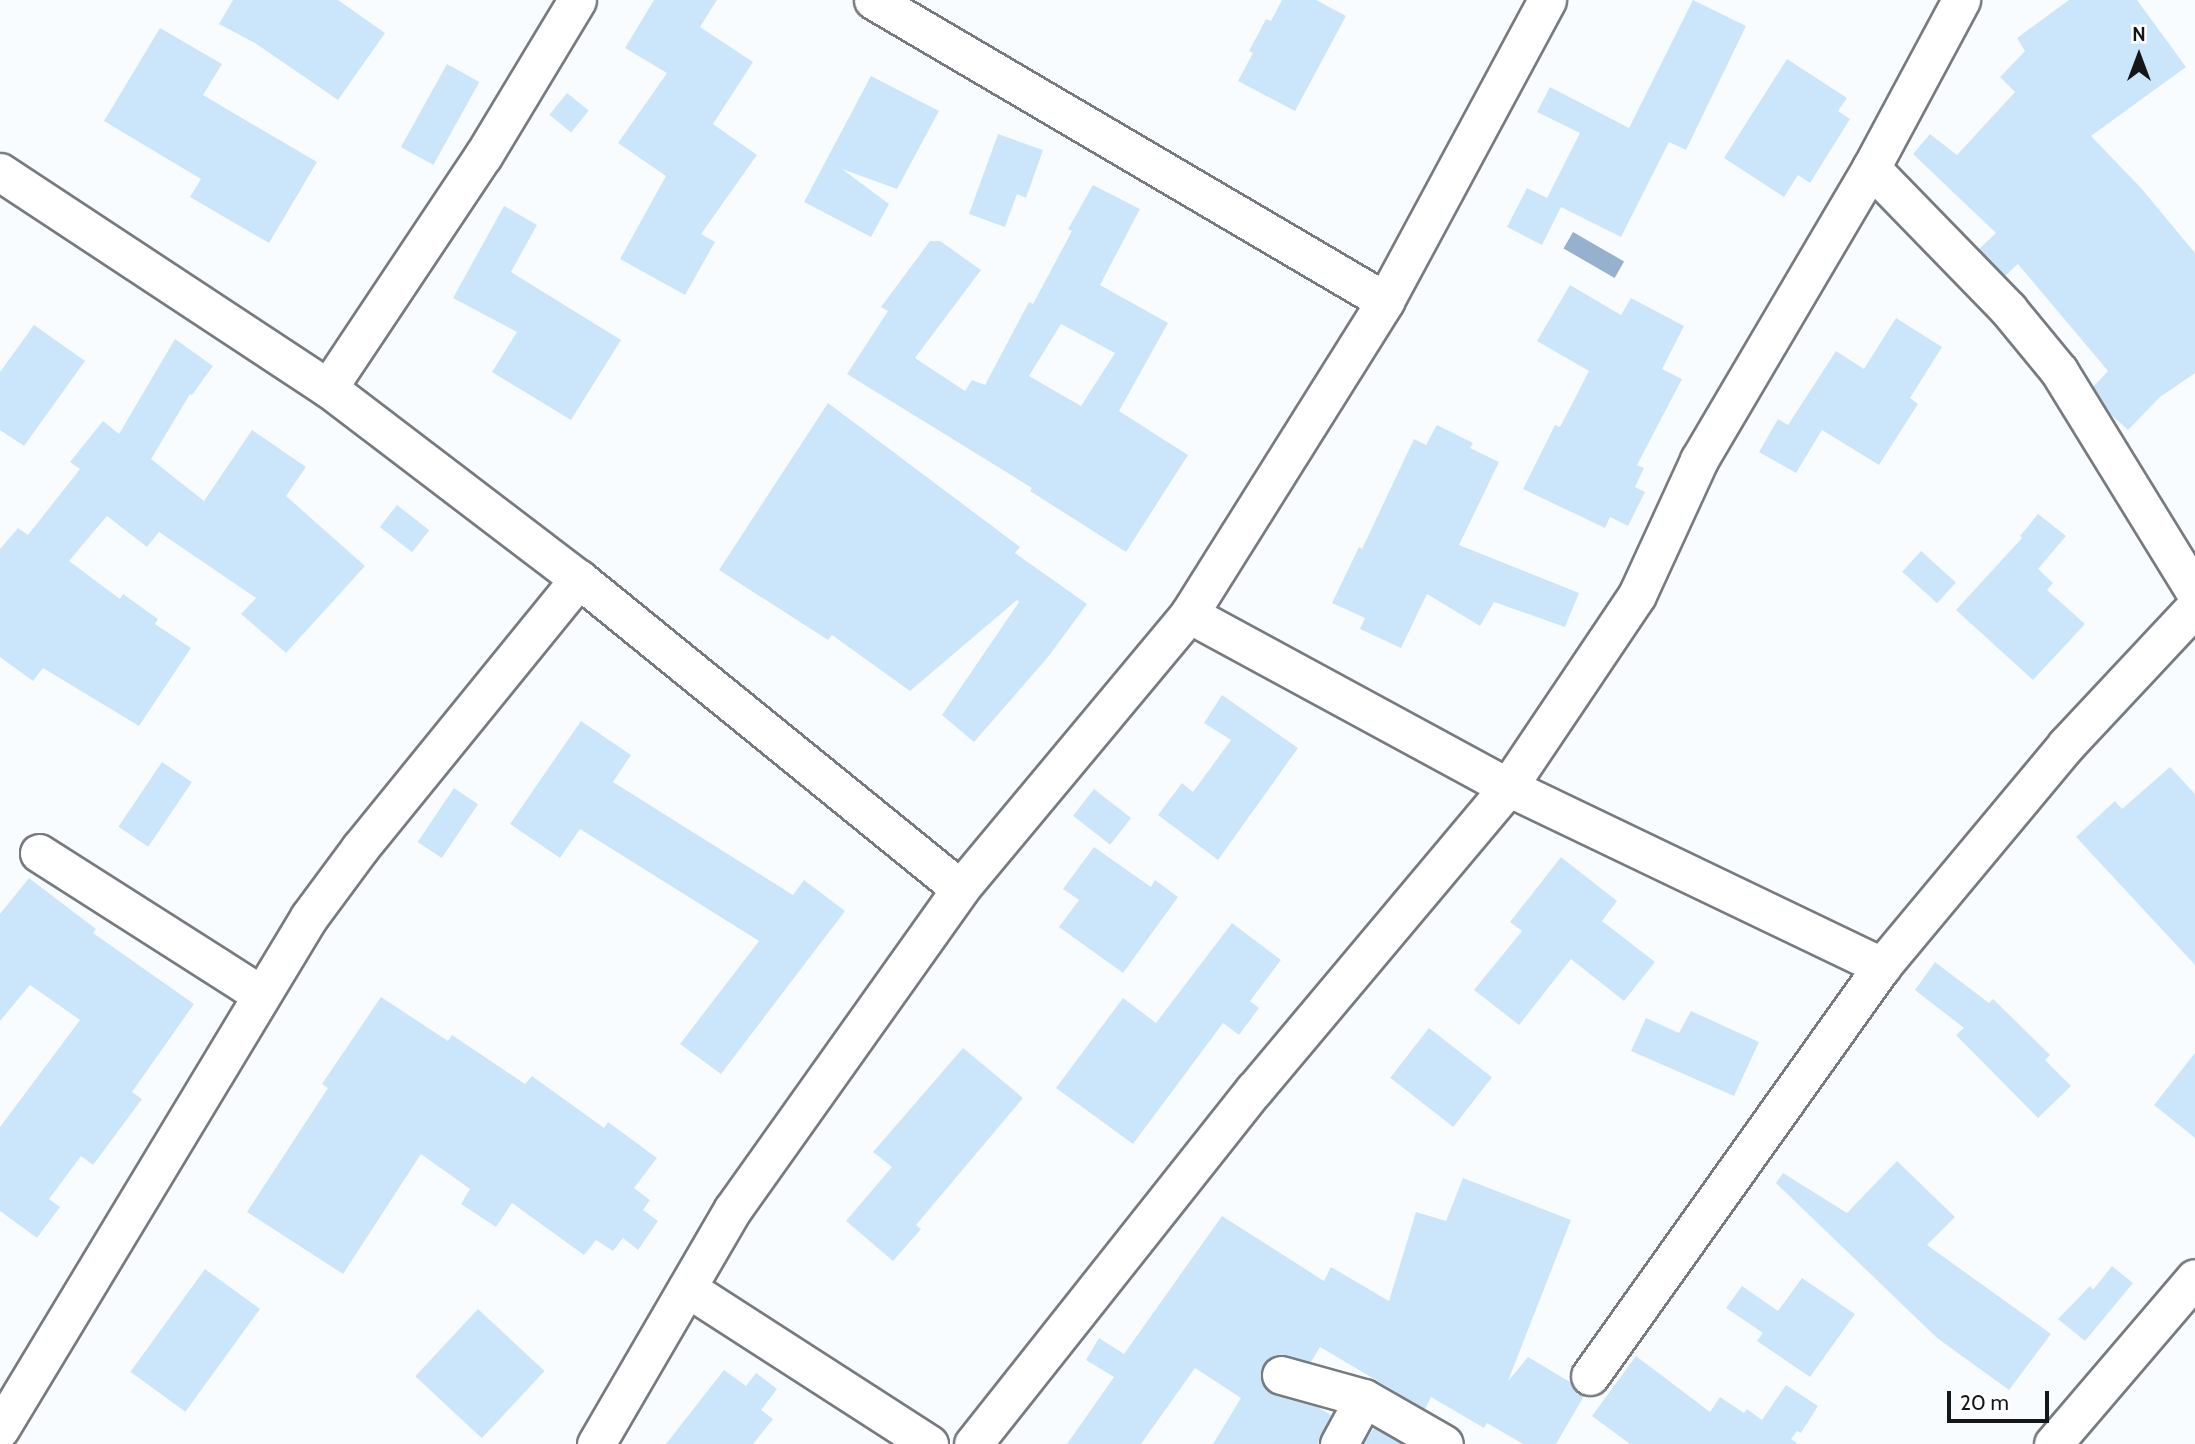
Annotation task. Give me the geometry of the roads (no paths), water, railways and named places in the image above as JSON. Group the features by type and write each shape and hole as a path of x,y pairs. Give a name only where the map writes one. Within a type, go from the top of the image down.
{"street":[{"path":"328,388 483,156 577,0"},
{"path":"873,0 1385,302"},
{"path":"596,1444 733,1209 960,889 1189,614 1385,302 1547,0"},
{"path":"973,1444 1254,1090 1508,787 1637,595 1699,460 1871,168 1961,0"},
{"path":"1871,168 2008,309 2059,371 2195,592"},
{"path":"0,172 328,388 579,579 960,889"},
{"path":"0,1429 260,994 309,917 360,848 579,579"},
{"path":"1590,1376 1882,966 2066,745 2195,607"},
{"path":"1189,614 1508,787 1882,966"},
{"path":"39,853 260,994"},
{"path":"2053,1444 2195,1278"},
{"path":"687,1287 929,1444"},
{"path":"1281,1375 1364,1398 1444,1444"},
{"path":"1339,1444 1364,1398"}],"water":[{"path":"1573,232 1624,262 1615,278 1564,248"}]}
